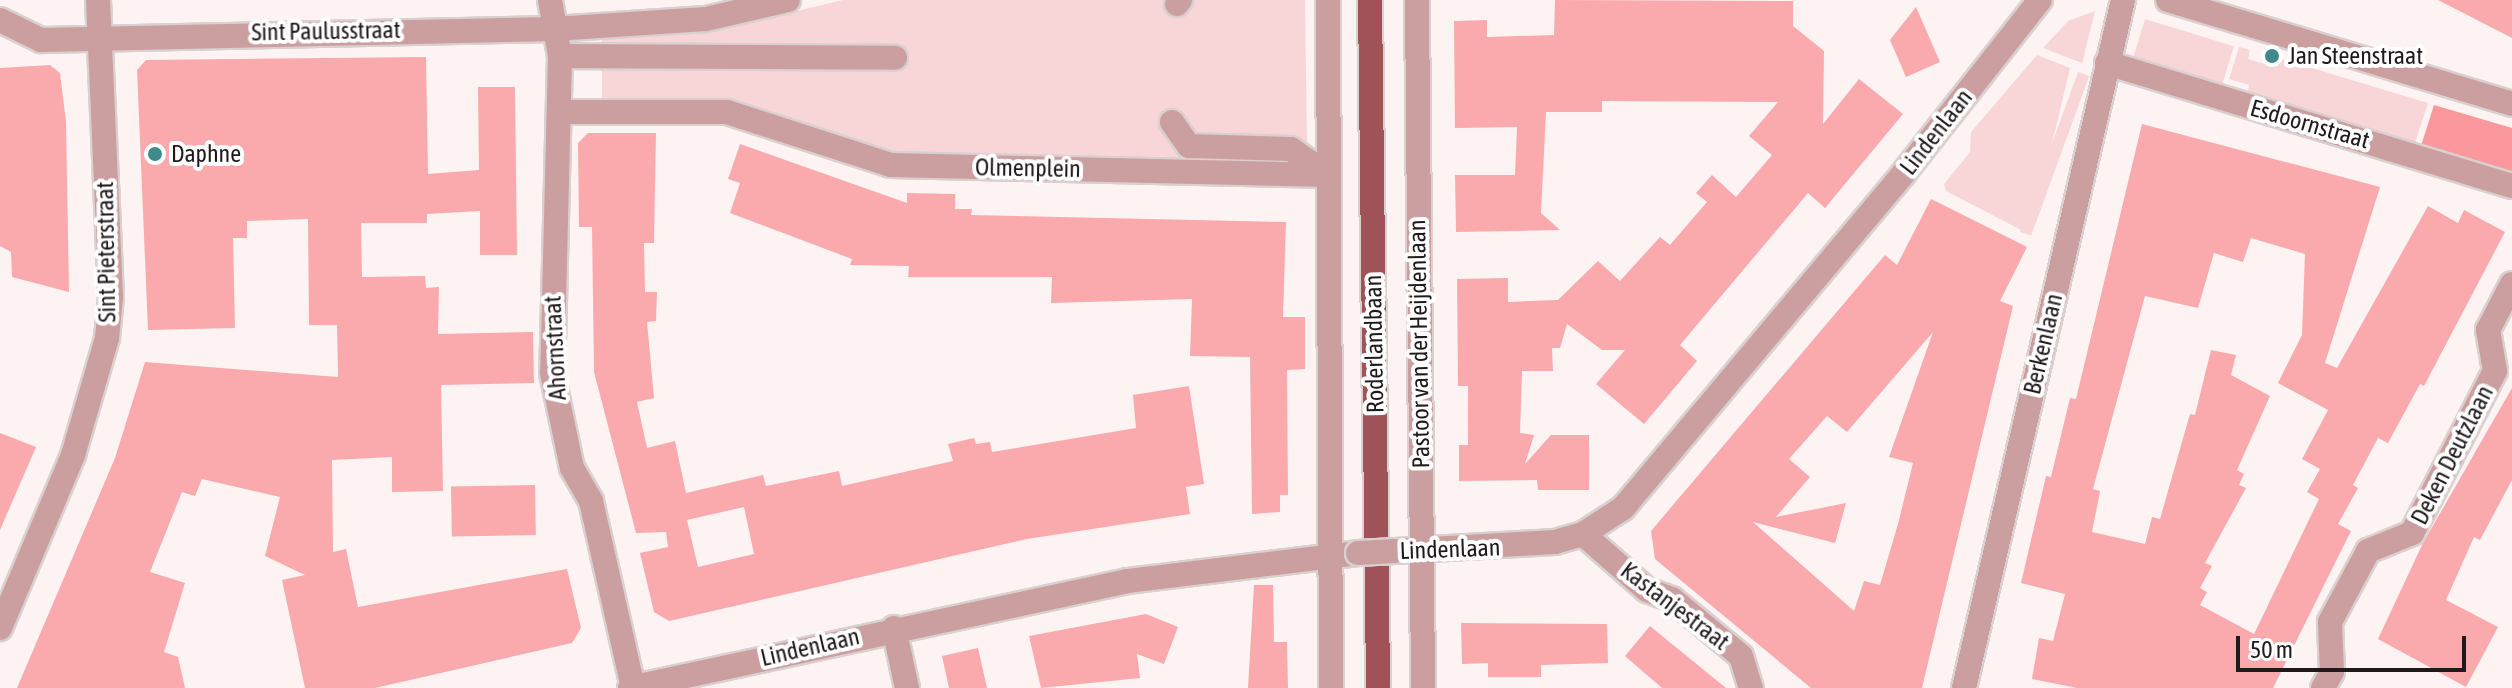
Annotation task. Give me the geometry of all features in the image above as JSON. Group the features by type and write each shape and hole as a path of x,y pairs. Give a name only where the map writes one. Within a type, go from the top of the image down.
{"main road":[{"name":"Roderlandbaan","path":"1370,0 1378,688"}],"street":[{"name":"Sint Pieterstraat","path":"0,628 73,455 107,338 111,297 98,0"},
{"name":"Ahornstraat","path":"550,0 560,56 552,373 572,468 591,501 632,688"},
{"path":"554,29 706,19 788,0"},
{"path":"1328,0 1331,688"},
{"name":"Pastoor van der Heijdenlaan","path":"1417,0 1423,688"},
{"name":"Berkenlaan","path":"1964,688 2123,0"},
{"path":"2168,0 2512,104"},
{"name":"Lindenlaan","path":"632,688 894,628 1128,581 1330,554 1521,547 1583,534 1623,508 1658,467 1948,120 2034,2"},
{"name":"Sint Paulusstraat","path":"0,20 41,40 98,34 554,29"},
{"path":"560,56 895,58"},
{"name":"Esdoornstraat","path":"2107,63 2512,186"},
{"name":"Olmenplein","path":"559,112 727,112 891,165 1328,175"},
{"path":"1172,122 1189,146 1291,149 1328,175"},
{"name":"Deken Deutzlaan","path":"2323,688 2332,672 2330,622 2368,551 2412,533 2495,371 2488,330 2512,284"},
{"name":"Kastanjestraat","path":"1583,534 1647,590 1672,599 1741,656 1751,688"},
{"path":"894,628 907,688"}],"shaded area":[{"path":"843,0 1305,0 1307,143 1291,167 903,158 752,111 602,103 602,37 708,32"},
{"path":"2095,11 2082,63 2043,48 2068,21"},
{"path":"2145,19 2234,46 2223,83 2134,56"},
{"path":"2239,47 2250,50 2248,59 2272,66 2275,57 2428,103 2415,143 2248,91 2249,85 2229,79"},
{"path":"2037,55 2070,68 2032,228 2023,231 1946,191 1944,184 1970,152 1971,132"},
{"path":"2078,72 2089,76 2031,236 2020,232"},
{"path":"2434,105 2512,128 2512,175 2421,146"}],"building":[{"path":"1555,0 1793,1 1793,26 1824,51 1823,124 1859,79 1903,114 1825,208 1808,193 1680,345 1697,361 1644,424 1596,384 1625,350 1602,350 1567,324 1560,348 1552,348 1553,371 1522,371 1520,433 1534,435 1525,464 1551,435 1589,435 1589,490 1538,490 1537,480 1459,481 1459,445 1468,445 1468,386 1458,386 1457,279 1508,278 1508,302 1558,300 1598,261 1620,281 1660,237 1670,245 1707,202 1696,193 1712,175 1736,197 1772,155 1749,136 1778,102 1602,101 1602,112 1546,112 1541,213 1560,230 1456,232 1455,175 1515,175 1517,127 1455,128 1454,21 1487,20 1487,37 1554,35"},
{"path":"2438,0 2512,0 2512,38"},
{"path":"1916,7 1940,62 1906,77 1890,40"},
{"path":"426,57 428,174 479,170 478,87 515,87 517,255 480,255 480,211 427,214 427,223 361,223 362,277 425,276 426,288 439,287 438,334 533,332 534,383 441,385 443,491 392,492 392,457 332,460 333,552 346,549 358,607 567,569 581,628 572,643 375,688 305,688 282,580 305,575 265,556 280,497 202,479 195,496 182,492 150,572 185,583 164,652 178,657 185,688 17,688 115,458 145,362 338,377 337,325 309,325 308,219 247,221 247,238 233,238 235,328 148,330 137,70 146,60"},
{"path":"50,65 60,73 66,122 69,292 12,277 11,252 0,246 0,68"},
{"path":"2142,124 2380,187 2325,363 2337,368 2428,206 2458,223 2464,210 2505,232 2424,386 2420,384 2388,443 2378,438 2353,485 2358,488 2338,524 2351,531 2273,688 2077,688 2032,679 2039,638 2053,641 2065,594 2021,583 2046,476 2051,477 2070,398 2076,399","holes":["2251,238 2305,254 2302,335 2278,383 2328,410 2302,459 2320,469 2307,492 2319,499 2254,634 2200,605 2207,592 2200,588 2212,566 2205,563 2246,488 2239,485 2244,474 2237,470 2270,396 2231,375 2236,355 2211,350 2195,415 2190,414 2160,519 2152,517 2145,544 2092,532 2100,491 2093,489 2145,296 2198,308 2214,253 2243,262"]},
{"path":"588,133 656,133 654,243 644,243 645,292 657,292 656,321 647,322 654,398 637,402 647,448 675,441 686,493 763,475 766,486 839,471 842,486 953,461 948,444 974,438 976,444 990,442 992,452 1136,428 1133,395 1189,386 1204,484 1186,487 1190,514 1027,539 669,621 654,612 640,553 668,547 666,532 636,533 594,372 592,227 579,227 578,143","holes":["744,507 754,554 698,567 687,520"]},
{"path":"740,144 907,203 907,193 955,194 955,209 972,209 971,215 1286,222 1283,317 1305,317 1305,369 1287,370 1288,495 1280,495 1280,512 1252,514 1250,357 1190,356 1192,299 1051,303 1052,277 908,277 909,266 850,265 852,259 730,213 740,183 728,179"},
{"path":"1931,199 2027,247 2000,301 2013,306 1922,688 1811,688 1655,559 1651,531 1885,255 1897,265","holes":["1933,332 1889,457 1913,463 1880,585 1864,581 1854,611 1753,522 1835,543 1846,503 1776,517 1810,477 1789,459 1827,416 1847,432"]},
{"path":"2512,388 2512,480 2480,540 2474,537 2446,600 2498,627 2466,687 2378,639 2423,543"},
{"path":"0,433 36,447 0,530"},
{"path":"535,485 536,535 452,536 451,486"},
{"path":"1254,585 1273,585 1274,642 1287,642 1288,688 1248,688"},
{"path":"1146,614 1178,627 1164,664 1137,654 1140,678 1041,688 1029,636"},
{"path":"1461,623 1607,624 1608,663 1541,665 1541,677 1488,677 1488,663 1462,664"},
{"path":"1650,626 1726,688 1662,688 1625,656"},
{"path":"978,648 987,688 949,688 942,656"}],"place":[{"name":"Jan Steenstraat","path":"2272,56"},
{"name":"Daphne","path":"155,154"}]}
